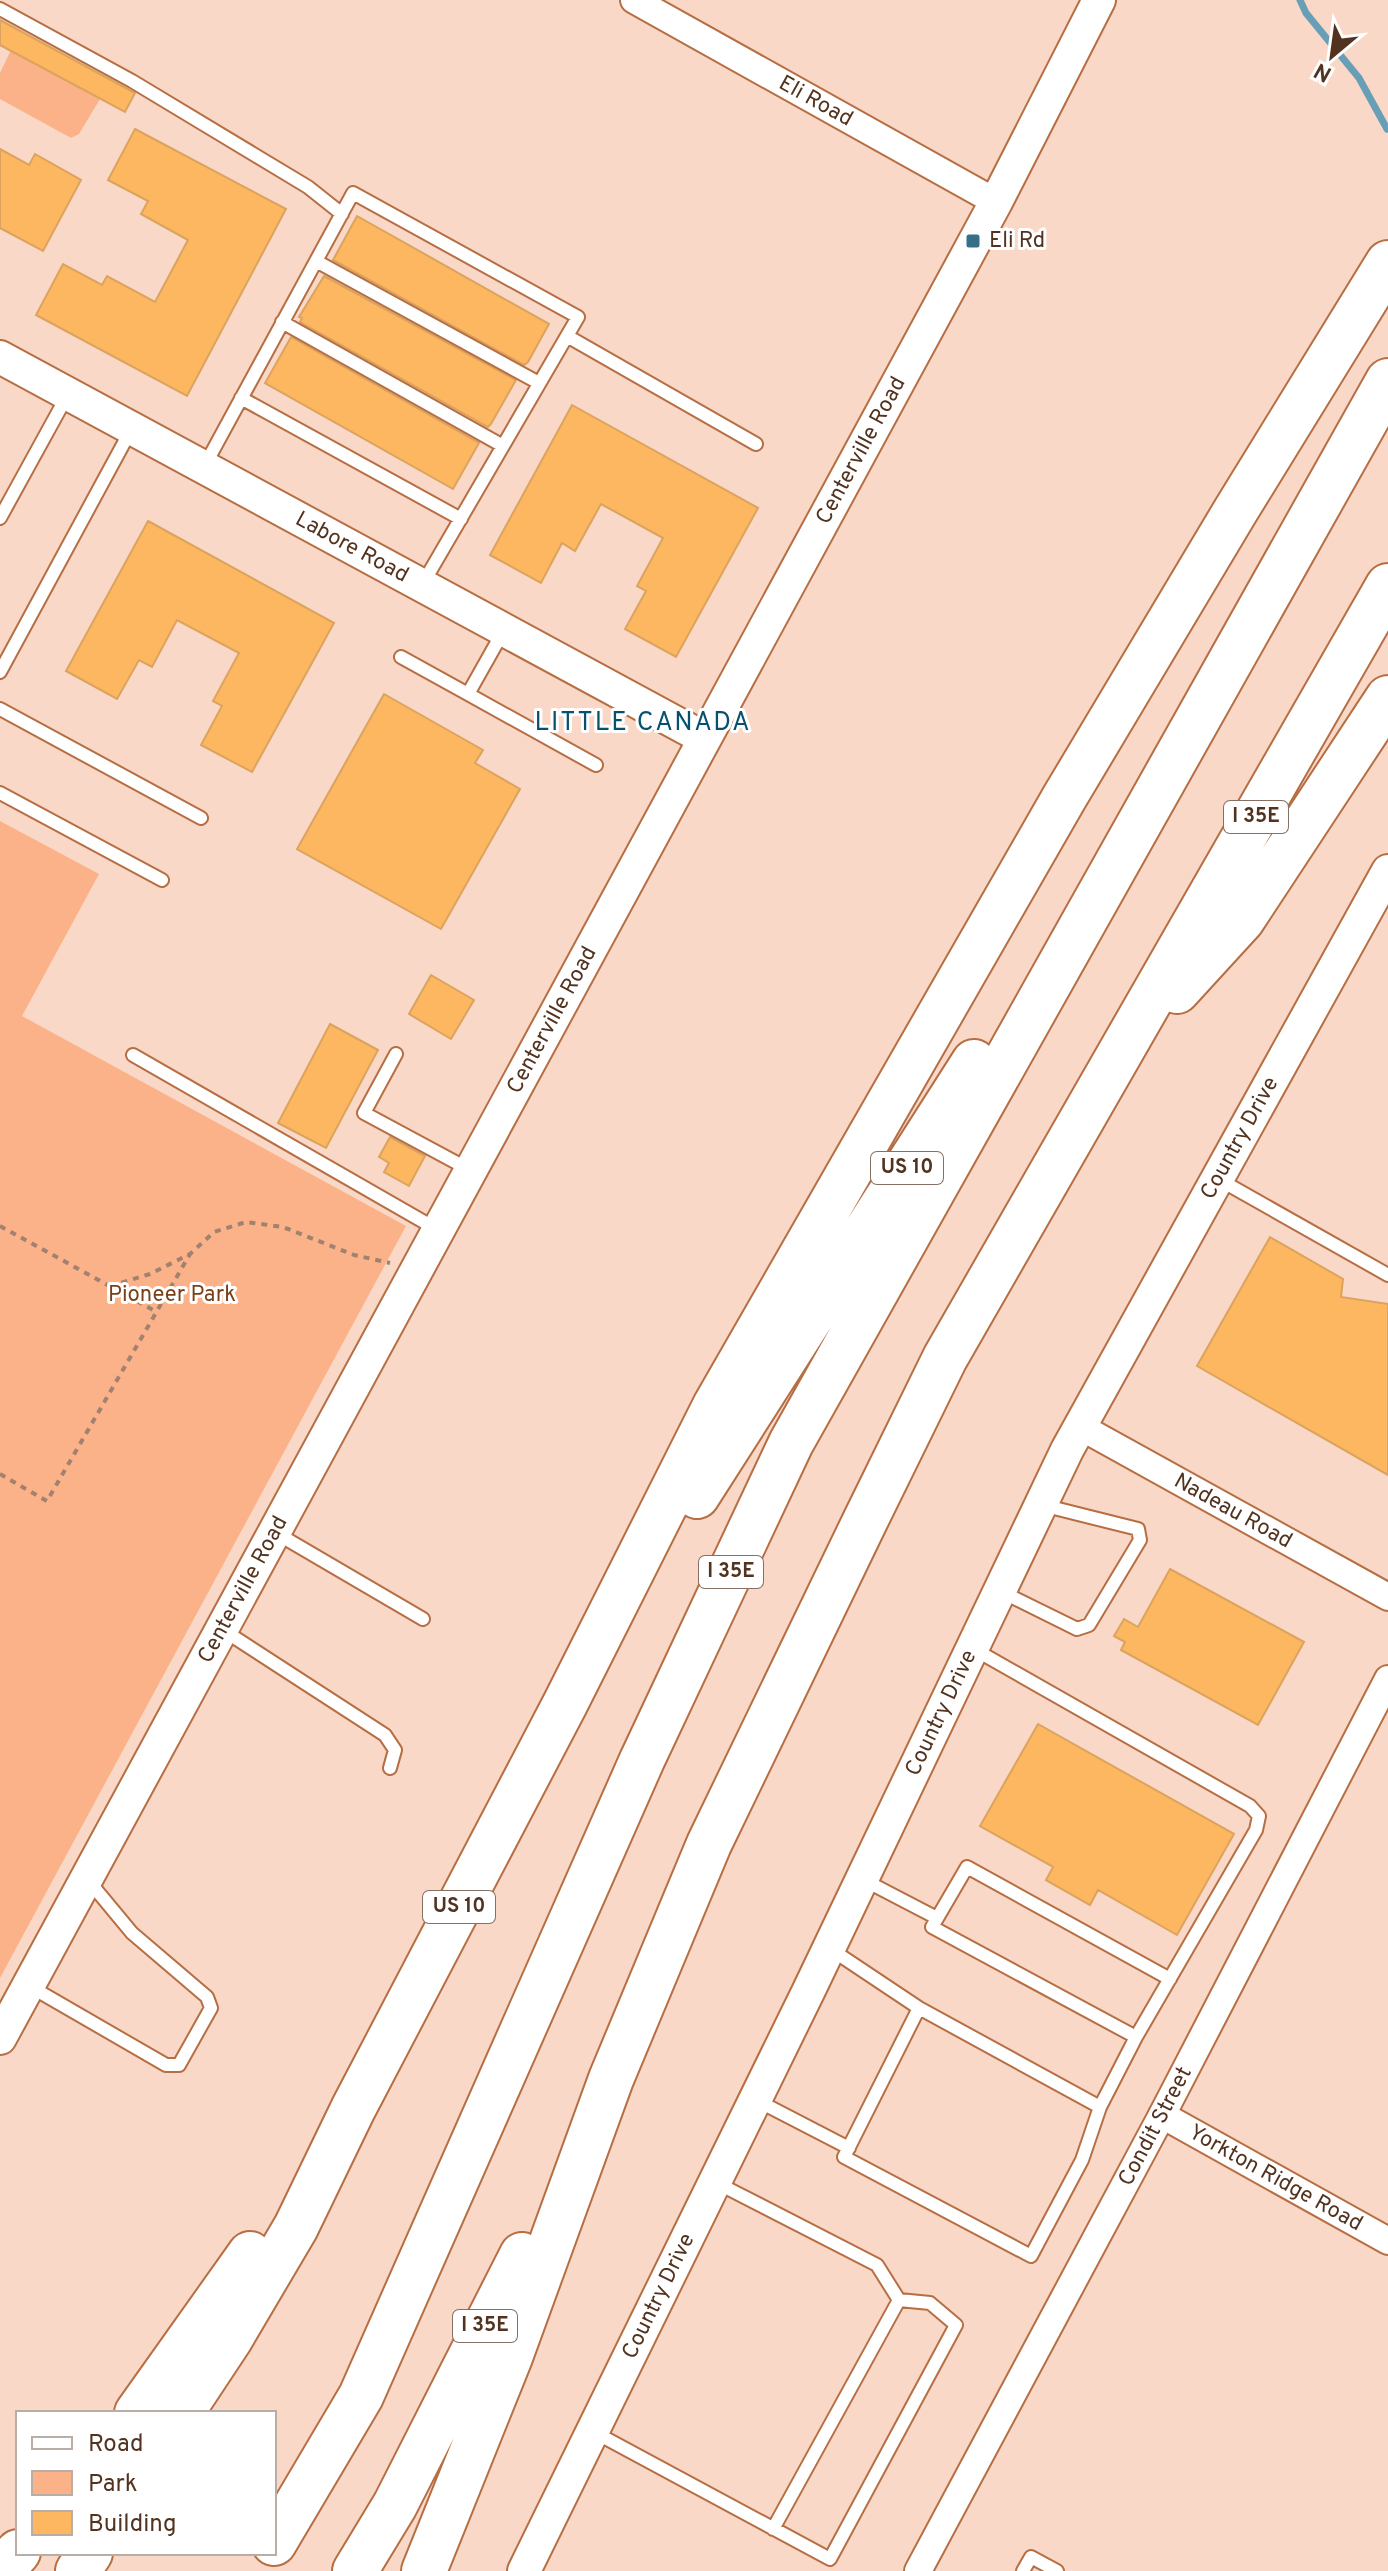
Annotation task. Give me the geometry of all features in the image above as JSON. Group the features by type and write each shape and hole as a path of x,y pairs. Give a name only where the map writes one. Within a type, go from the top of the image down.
{"highway":[{"path":"565,1704 715,1406 813,1234 1072,784 1388,263"},
{"name":"I 35E","path":"276,2540 361,2396 642,1760 791,1443 1388,381"},
{"name":"I 35E","path":"355,2571 395,2505 611,2079 709,1844 938,1371 1388,586"},
{"name":"US 10","path":"182,2411 230,2339 296,2227 353,2109 565,1704 1248,631"},
{"path":"1124,1048 1242,920 1388,698"},
{"path":"424,2571 510,2357 611,2079"},
{"path":"138,2411 353,2109"},
{"path":"1,2571 16,2554"}],"street":[{"name":"Eli Road","path":"634,0 996,202"},
{"name":"Centerville Road","path":"0,2038 996,202 1099,0"},
{"name":"Labore Road","path":"0,357 704,738"},
{"name":"Country Drive","path":"524,2571 829,1948 1079,1426 1388,871"},
{"name":"Nadeau Road","path":"1079,1426 1388,1597"},
{"name":"Condit Street","path":"918,2571 1162,2115 1388,1679"},
{"name":"Yorkton Ridge Road","path":"1162,2115 1388,2241"}],"lane":[{"path":"0,9 146,89 308,187 342,214"},
{"path":"204,467 353,193 578,317 422,585"},
{"path":"316,261 539,383"},
{"path":"282,322 503,446"},
{"path":"567,336 756,444"},
{"path":"0,518 68,394"},
{"path":"241,398 461,519"},
{"path":"0,672 132,428"},
{"path":"468,694 504,630"},
{"path":"401,657 596,765"},
{"path":"0,709 201,818"},
{"path":"0,793 162,880"},
{"path":"396,1054 364,1113 470,1170"},
{"path":"133,1055 438,1230"},
{"path":"1216,1178 1388,1275"},
{"path":"1000,1590 1077,1629 1089,1625 1140,1540 1138,1529 1041,1505"},
{"path":"274,1531 423,1619"},
{"path":"221,1628 385,1735 395,1750 390,1768"},
{"path":"919,2008 844,2157 1031,2256 1082,2160 1100,2107 1136,2037 1256,1830 1259,1816 1250,1806 972,1648"},
{"path":"1136,2037 932,1927 937,1918 967,1867 1170,1979"},
{"path":"28,1985 166,2065 179,2065 211,2008 207,1997 132,1933 86,1877"},
{"path":"862,1879 937,1918"},
{"path":"829,1948 919,2008 1100,2107"},
{"path":"755,2099 849,2148"},
{"path":"714,2181 877,2265 899,2300"},
{"path":"591,2431 830,2559 956,2325 930,2303 899,2300"},
{"path":"773,2529 899,2300"},
{"path":"1023,2571 1031,2557 1057,2571"}],"path":[{"path":"0,1474 47,1501 190,1254 214,1232 246,1222 283,1227 354,1255 390,1263"},
{"path":"0,1226 155,1311"},
{"path":"110,1286 150,1274 190,1254"}],"green space":[{"path":"11,50 100,99 79,134 71,138 0,99 0,73"},
{"name":"Pioneer Park","path":"0,821 99,874 22,1016 406,1226 0,1978"}],"building":[{"path":"0,20 135,93 125,112 0,45"},
{"path":"135,129 286,209 187,396 36,315 63,264 102,285 107,276 155,302 188,240 141,214 148,201 108,180"},
{"path":"0,149 29,165 35,154 81,180 43,251 0,228"},
{"path":"357,216 549,324 528,362 524,365 333,260"},
{"path":"324,276 516,380 491,424 488,427 300,322 302,318 299,317"},
{"path":"291,337 479,443 453,489 265,383"},
{"path":"572,405 758,508 676,657 625,629 646,591 637,586 663,538 601,504 575,551 562,543 541,583 490,555"},
{"path":"148,521 334,623 252,772 201,745 222,706 213,701 239,653 177,620 152,667 139,660 117,699 66,671"},
{"path":"384,694 483,750 475,763 520,789 441,929 297,849"},
{"path":"431,975 474,1000 451,1039 409,1014"},
{"path":"330,1024 378,1050 326,1148 278,1123"},
{"path":"390,1137 425,1156 409,1186 384,1172 389,1163 379,1157"},
{"path":"1270,1237 1343,1279 1341,1297 1388,1304 1388,1475 1197,1366"},
{"path":"1170,1569 1304,1642 1258,1725 1121,1650 1125,1642 1114,1636 1124,1619 1138,1627"},
{"path":"1038,1724 1234,1834 1177,1935 1098,1890 1090,1905 1046,1880 1053,1867 980,1826"}],"waterway":[{"path":"1300,0 1306,13 1359,78 1387,129"}],"place":[{"name":"Eli Rd","path":"973,241"}],"district":[{"name":"LITTLE CANADA","path":"643,723"}]}
